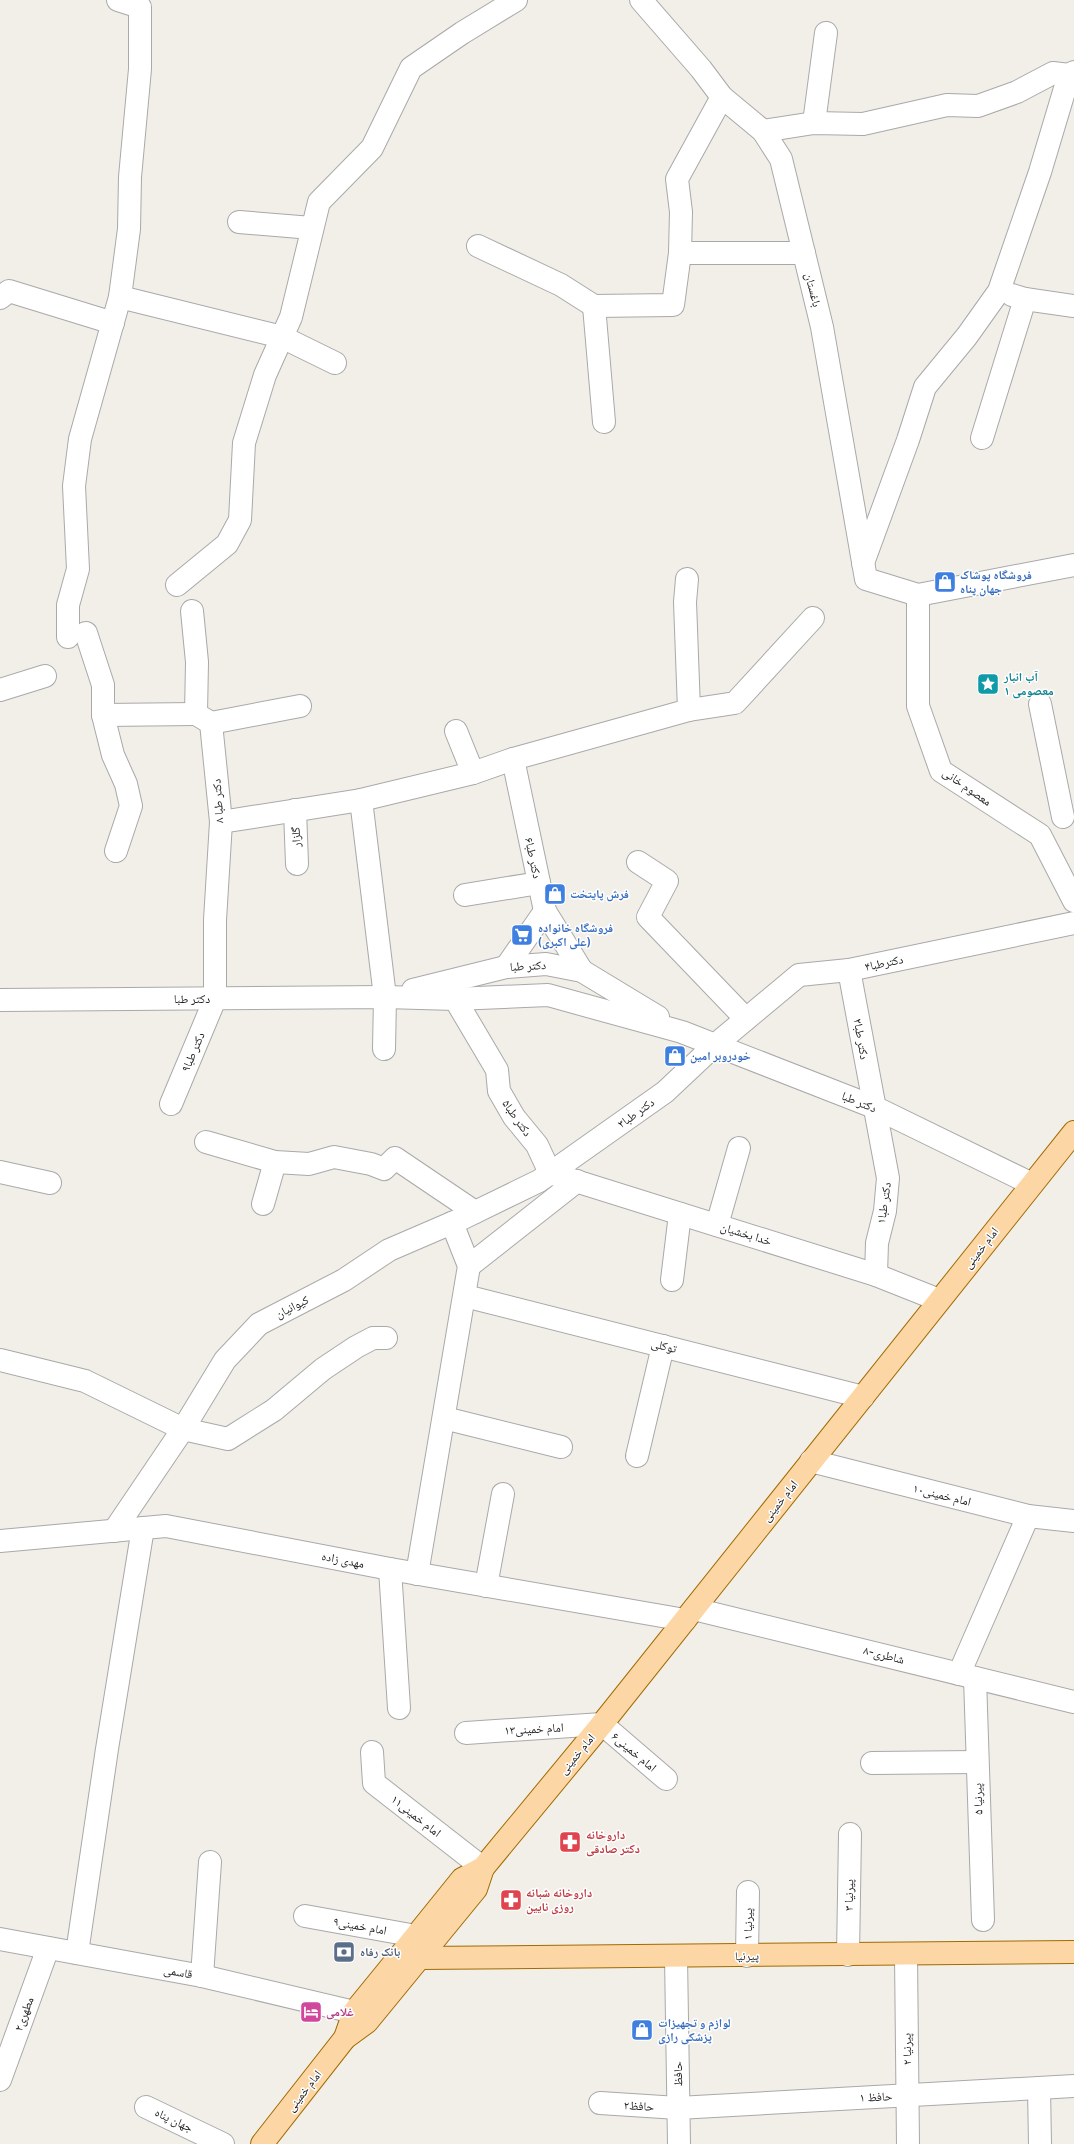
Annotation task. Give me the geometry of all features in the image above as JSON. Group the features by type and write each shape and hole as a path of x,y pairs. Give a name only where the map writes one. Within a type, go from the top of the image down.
{"main road":[{"name":"امام خمینی","path":"262,2144 345,2038 367,2022 476,1889 483,1868 690,1615 1074,1132"},
{"name":"امام خمینی","path":"345,2038 354,2012 462,1879 483,1868"},
{"name":"پیرنیا","path":"419,1958 906,1955 1074,1952"}],"street":[{"path":"116,851 131,806 126,784 113,755 103,715 103,685 77,635 68,605 78,569 74,486 80,439 120,297 129,229 130,177 140,69 140,7 118,0"},
{"path":"177,585 227,544 240,520 244,443 265,375 291,317 319,202 372,148 411,68 462,33 516,0"},
{"name":"باغستان","path":"640,0 702,70 722,97 763,131 781,160 822,327 866,579 918,595"},
{"path":"814,123 826,33"},
{"path":"763,131 814,123 863,124 947,105 978,106 1017,92 1053,74 1071,73 1040,172 999,291 966,336 925,387 908,440 863,563"},
{"path":"478,246 561,285 594,306 673,305 680,253 681,212 677,179 722,97"},
{"path":"239,222 312,228"},
{"path":"680,253 804,253"},
{"path":"999,291 1025,299 1074,306"},
{"path":"0,298 9,292 113,323"},
{"path":"120,297 282,338 335,363"},
{"path":"982,438 1025,299"},
{"path":"594,306 604,422"},
{"path":"918,595 1074,565"},
{"path":"687,579 685,602 689,710"},
{"name":"معصوم خانی","path":"918,595 918,706 941,771 1040,835 1074,901"},
{"name":"دکتر طبا ۸","path":"192,611 204,718 221,822 215,920 215,999"},
{"path":"221,822 360,800 472,773 513,759 689,710 735,703 812,618"},
{"path":"0,690 45,676"},
{"path":"1040,704 1069,813 1040,835"},
{"path":"103,715 204,718 300,706"},
{"path":"456,732 472,773"},
{"name":"دکتر طبا۶","path":"513,759 545,911 582,971"},
{"path":"360,800 384,997 384,1049"},
{"name":"گلزار","path":"295,810 297,864"},
{"path":"638,862 667,881 648,917 746,1019"},
{"path":"465,895 539,883"},
{"path":"506,967 545,911"},
{"name":"دکترطبا۴","path":"715,1045 799,975 849,970 1074,923"},
{"path":"546,964 548,995"},
{"name":"دکتر طبا","path":"384,997 506,967 546,964 582,971 682,1032"},
{"name":"دکتر طبا۲","path":"849,970 874,1107"},
{"name":"دکتر طبا","path":"0,1000 384,997 454,999 548,995 682,1032 874,1107 1032,1184"},
{"name":"دکتر طبا۹","path":"170,1104 215,999"},
{"name":"دکتر طبا۵","path":"454,999 497,1070 499,1091 514,1117 537,1145 550,1173"},
{"name":"دکتر طبا۳","path":"550,1173 664,1092 715,1045"},
{"name":"دکتر طبا۱","path":"874,1107 888,1178 885,1211 876,1243 876,1275"},
{"path":"206,1142 275,1162 309,1164 334,1157 371,1164 384,1169 396,1158 474,1212"},
{"path":"717,1225 739,1148"},
{"path":"263,1204 275,1162"},
{"path":"0,1172 50,1183"},
{"name":"خدا بخشیان","path":"550,1173 876,1275 939,1300"},
{"name":"کیوانیان","path":"114,1531 183,1429 224,1360 259,1324 344,1280 389,1250 452,1223 539,1181 550,1173"},
{"path":"470,1266 577,1181"},
{"path":"672,1280 680,1214"},
{"path":"417,1574 470,1266 452,1223"},
{"name":"توکلی","path":"465,1296 863,1396"},
{"path":"0,1360 85,1380 183,1429 228,1439 274,1410 323,1370 356,1348 373,1338 386,1338"},
{"path":"637,1456 663,1346"},
{"path":"444,1418 561,1448"},
{"name":"امام خمینی۱۰","path":"811,1461 1028,1516 1074,1521"},
{"path":"486,1586 503,1494"},
{"path":"967,1676 1028,1516"},
{"name":"مهدی زاده","path":"0,1541 166,1526 486,1586 690,1615"},
{"path":"77,1953 107,1748 143,1528"},
{"path":"390,1569 399,1708"},
{"name":"۸-شاطری","path":"690,1615 967,1676 1074,1702"},
{"name":"پیرنیا ۵","path":"967,1676 977,1762 983,1920"},
{"name":"امام خمینی۱۳","path":"466,1733 602,1724"},
{"name":"امام خمینی۶","path":"602,1724 666,1779"},
{"name":"امام خمینی۱۱","path":"372,1752 374,1783 483,1868"},
{"path":"872,1763 977,1762"},
{"name":"پیرنیا ۳","path":"848,1955 850,1834"},
{"path":"202,1976 210,1862"},
{"name":"پیرنیا ۱","path":"748,1892 748,1956"},
{"name":"امام خمینی۹","path":"305,1916 416,1936"},
{"name":"قاسمی","path":"0,1939 202,1976 354,2012"},
{"name":"مطهری۲","path":"0,2080 48,1948"},
{"name":"پیرنیا ۲","path":"906,1955 908,2144"},
{"name":"حافظ","path":"676,1957 679,2144"},
{"name":"حافظ ۱","path":"678,2108 1074,2086"},
{"path":"1039,2088 1040,2144"},
{"name":"حافظ۲","path":"600,2103 678,2108"},
{"name":"جهان پناه","path":"146,2107 223,2144"}],"place":[{"name":"فروشگاه پوشاک جهان پناه","path":"945,582"},
{"name":"آب انبار معصومی ۱","path":"988,684"},
{"name":"فرش پایتخت","path":"555,894"},
{"name":"فروشگاه خانواده (علی اکبری)","path":"522,935"},
{"name":"خودروبر امین","path":"675,1056"},
{"name":"داروخانه دکتر صادقی","path":"570,1842"},
{"name":"داروخانه شبانه روزی نایین","path":"511,1900"},
{"name":"بانک رفاه","path":"344,1952"},
{"name":"غلامی","path":"311,2012"},
{"name":"لوازم و تجهیزات پزشکی رازی","path":"642,2030"}]}
